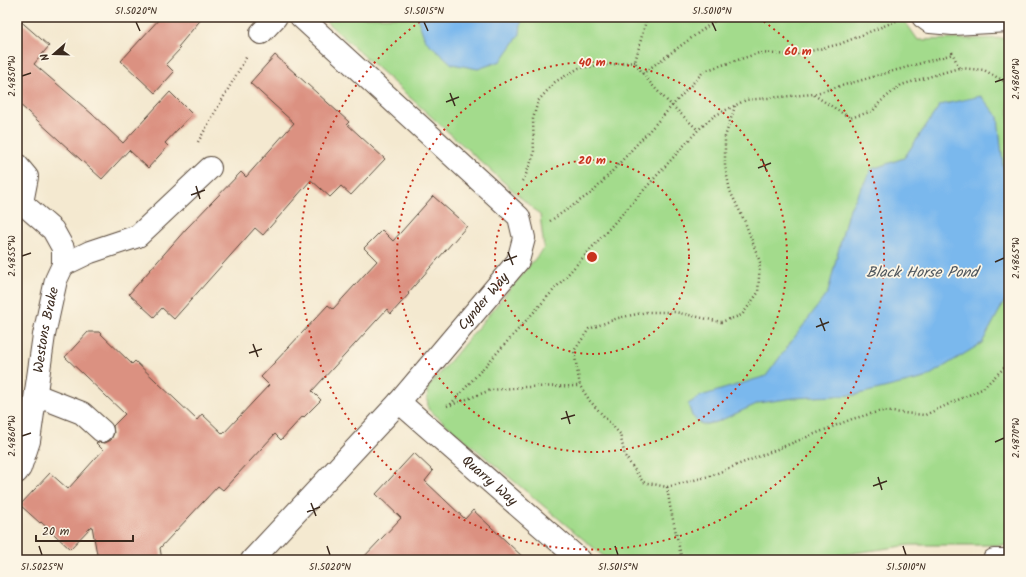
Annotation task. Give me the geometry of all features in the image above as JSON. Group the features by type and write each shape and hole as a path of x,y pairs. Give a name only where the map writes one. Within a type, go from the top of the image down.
{"street":[{"path":"261,33 276,17"},
{"name":"Cynder Way","path":"252,560 406,408 518,261 524,238 519,217 301,17"},
{"path":"923,17 930,22 953,24 1009,21"},
{"path":"17,165 27,177 19,204"},
{"path":"63,265 90,252 138,236 210,168"},
{"name":"Westons Brake","path":"17,472 20,468 29,441 44,335 56,280 63,265 63,248 53,230 19,204"},
{"path":"36,395 82,413 102,431"},
{"name":"Quarry Way","path":"406,408 580,560"},
{"path":"994,560 1009,560"}],"path":[{"path":"647,17 635,62 642,74 698,130"},
{"path":"642,74 716,20 723,17"},
{"path":"524,238 594,191 704,71 759,53 794,55 840,44 898,20"},
{"path":"196,146 261,33"},
{"path":"450,406 698,130 714,116 746,100 813,94 959,53"},
{"path":"952,54 959,68"},
{"path":"504,204 526,177 534,154 533,119 538,101 551,86 555,82 579,68 635,62"},
{"path":"813,94 850,118 873,111 880,102 901,85 959,68 984,70 1009,84"},
{"path":"735,106 725,137 725,166 730,191 745,222 760,262 758,293 742,315 721,322 675,312 647,312 618,318 589,329 574,351 580,386 590,401 620,434 625,456 643,482 667,487 710,476 852,418 881,411 925,415 982,389 1009,362"},
{"path":"406,408 450,406 491,390 524,387 580,386"},
{"path":"667,487 682,560"}],"green space":[{"path":"321,17 902,17 918,40 1009,38 1009,545 910,545 805,560 608,560 428,409 427,389 544,248 540,215"}],"water":[{"path":"417,17 522,17 520,34 501,61 478,69 452,64 425,40"},
{"name":"Black Horse Pond","path":"981,96 998,117 1008,213 1009,248 1009,293 982,343 925,378 855,395 794,398 759,403 717,422 702,425 692,416 688,404 701,396 766,376 828,292 848,212 872,169 904,158 940,105"}],"building":[{"path":"161,17 203,17 178,47 180,49 166,64 174,72 155,93 121,61"},
{"path":"17,18 49,46 34,64 123,143 170,92 192,114 165,143 168,146 148,168 129,150 102,179 17,102"},
{"path":"275,55 349,122 347,124 385,159 351,195 341,186 330,197 311,180 263,235 255,228 174,319 162,308 154,317 129,294 186,229 241,172 246,177 294,123 250,83"},
{"path":"433,196 467,226 391,314 387,309 312,391 321,400 304,417 303,416 281,440 275,434 223,490 218,486 160,548 162,560 98,560 92,526 70,549 20,505 50,473 68,489 103,450 96,443 105,443 111,440 114,433 113,426 125,414 65,357 88,332 99,332 132,364 135,361 197,420 202,414 223,434 269,385 261,377 328,305 333,309 377,261 364,248 382,230 393,241"},
{"path":"414,453 433,471 425,481 465,519 473,510 526,560 361,560 401,518 376,494"}]}
